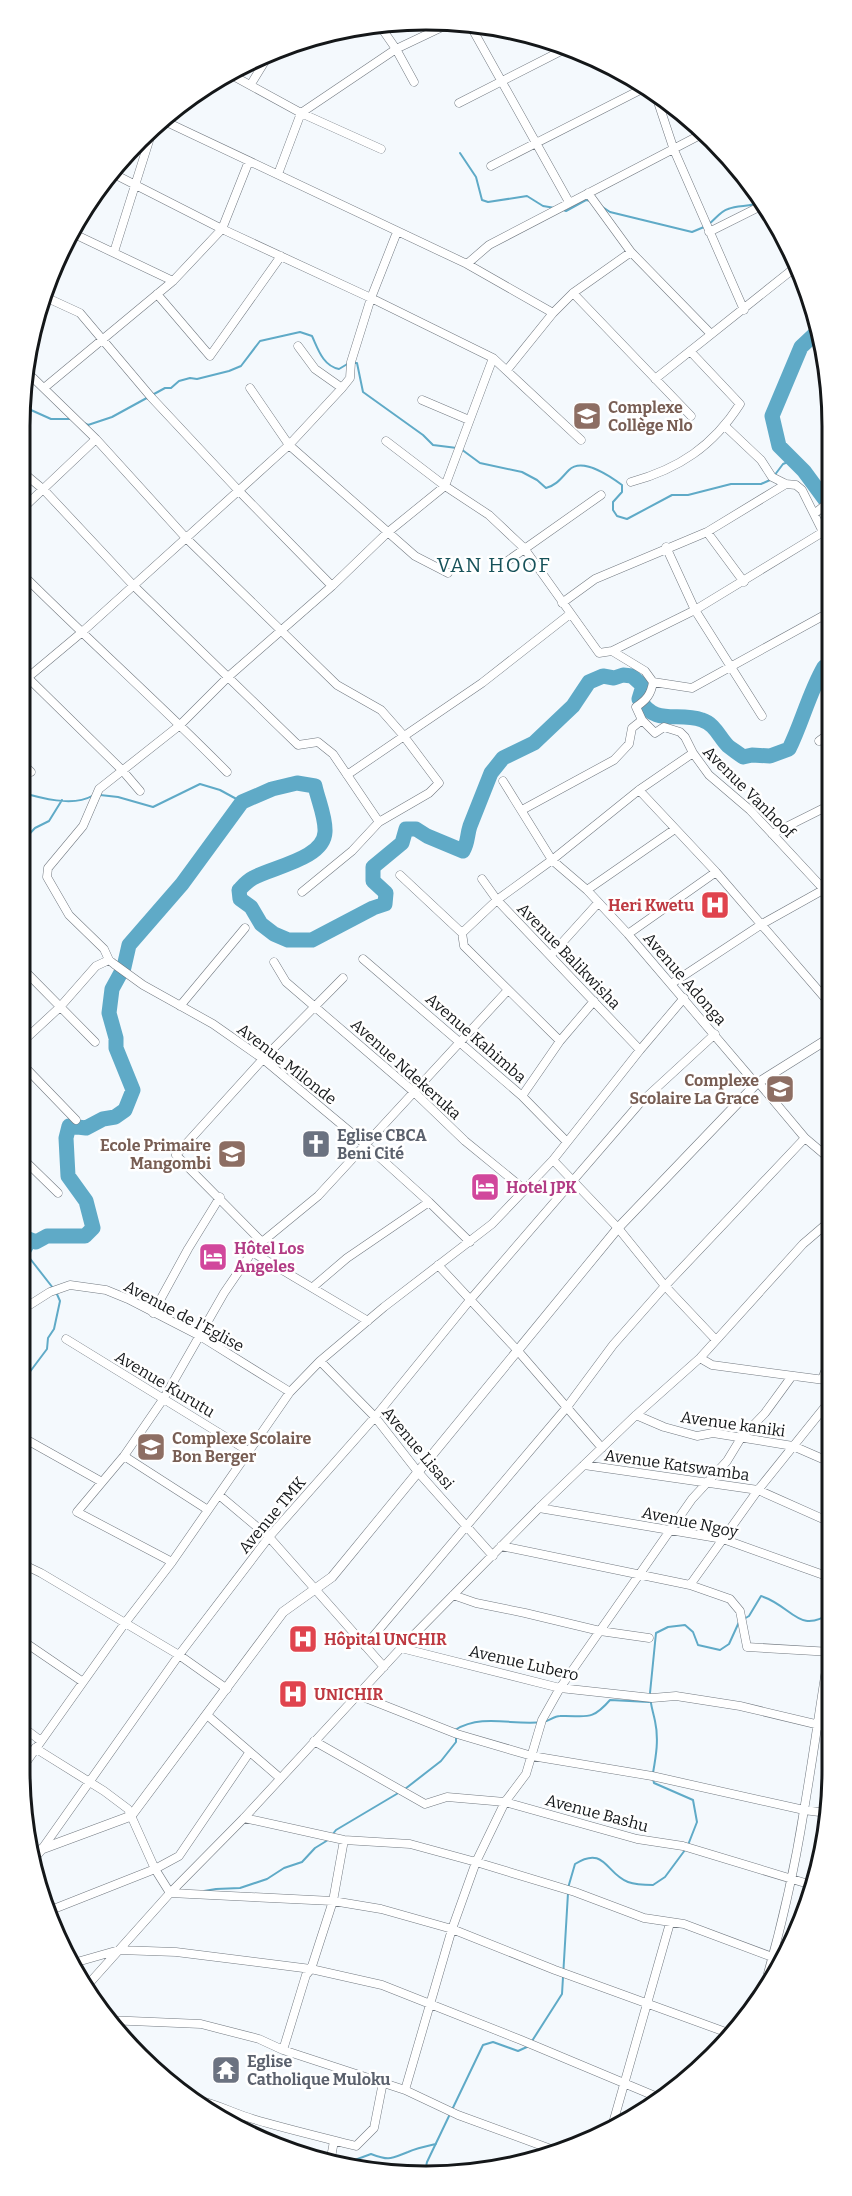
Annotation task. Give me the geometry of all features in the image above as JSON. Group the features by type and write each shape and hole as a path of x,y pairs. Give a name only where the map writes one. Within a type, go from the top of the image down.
{"street":[{"path":"278,174 301,113 396,49 435,30"},
{"path":"384,32 414,82"},
{"path":"475,33 569,202"},
{"path":"459,103 558,53"},
{"path":"251,84 262,66"},
{"path":"238,78 301,113 381,149"},
{"path":"491,166 637,91"},
{"path":"660,107 674,150 744,309"},
{"path":"171,123 467,264 553,313"},
{"path":"467,264 489,245 697,137"},
{"path":"114,252 148,144"},
{"path":"44,388 173,281 222,229 249,161"},
{"path":"119,176 222,229 493,358 581,441"},
{"path":"588,193 631,252 711,334"},
{"path":"707,228 756,208"},
{"path":"30,676 289,445 342,388 350,378 351,362 371,298 397,232"},
{"path":"79,236 173,281"},
{"path":"507,370 553,313 573,293 631,252"},
{"path":"157,294 210,356 281,256"},
{"path":"655,379 791,271"},
{"path":"573,293 691,416"},
{"path":"51,300 80,313 150,395 238,490 332,586"},
{"path":"298,346 315,369 342,388"},
{"path":"631,482 676,466 698,451 725,426 740,404 690,351"},
{"path":"122,770 180,724 228,677 332,586 387,533 445,486 493,358"},
{"path":"33,377 96,439 186,538 337,685 381,710 439,783 429,793 379,822 352,850 302,892"},
{"path":"250,388 289,445 415,556 448,573"},
{"path":"422,400 470,420"},
{"path":"725,426 761,460 774,478 786,484 796,485 802,490 817,512 822,529"},
{"path":"30,502 96,439"},
{"path":"386,441 445,486 489,515 524,548 599,653 612,651 695,610 822,533"},
{"path":"30,478 44,490 134,585 298,745 318,742 333,754 379,822"},
{"path":"562,603 595,579 666,547 707,532 786,484"},
{"path":"506,562 601,495"},
{"path":"817,512 822,508"},
{"path":"707,532 744,582"},
{"path":"666,547 695,610 762,716"},
{"path":"30,582 81,633 180,724 227,772"},
{"path":"347,775 482,683 570,614"},
{"path":"612,651 645,671 654,682 692,688 822,616"},
{"path":"30,680 122,770 140,791"},
{"path":"654,682 647,699 636,707 642,720 655,733 664,727 680,732 693,753"},
{"path":"522,810 614,760 629,744 632,728 642,720"},
{"name":"Avenue Vanhoof","path":"462,933 497,900 552,860 639,790 693,753 709,774 750,810 822,883"},
{"name":"Avenue Milonde","path":"122,770 97,794 83,826 48,868 47,877 69,915 104,949 112,962 128,975 213,1024 263,1059 366,1145 470,1242"},
{"name":"Avenue Adonga","path":"503,781 552,860 587,890 628,934 805,1138 822,1152"},
{"path":"639,790 716,872 822,994"},
{"path":"772,834 822,809"},
{"path":"587,890 675,829"},
{"path":"628,934 716,872"},
{"path":"400,875 462,933 464,946 560,1041"},
{"name":"Avenue Balikwisha","path":"482,879 497,900 640,1050"},
{"path":"671,984 762,924 822,891"},
{"path":"551,955 598,903"},
{"path":"180,1006 245,928"},
{"name":"Avenue Kahimba","path":"363,959 522,1096 567,1142"},
{"path":"30,1035 60,1007 96,966 112,962"},
{"name":"Avenue Ndekeruka","path":"274,962 286,982 414,1092 465,1141 525,1190"},
{"path":"30,976 95,1042"},
{"path":"262,1242 176,1155 263,1059 343,978"},
{"path":"172,1563 77,1512 124,1456 164,1398 224,1293 252,1252 318,1196 508,990"},
{"path":"30,1756 125,1623 172,1563 290,1392 320,1361 368,1321 492,1224 553,1160 684,998"},
{"path":"522,1096 560,1041 594,1001"},
{"name":"Avenue TMK","path":"42,1849 179,1655 269,1537 375,1417 470,1300 640,1103 715,1034"},
{"path":"39,1852 42,1849 131,1816 283,1612 332,1577 618,1228 757,1083 822,1043"},
{"path":"30,1072 76,1120"},
{"path":"365,1646 567,1407 613,1345 665,1286 805,1138"},
{"path":"553,1160 618,1228 665,1286 716,1340"},
{"path":"30,1166 58,1193"},
{"path":"153,1313 220,1197"},
{"path":"313,1287 347,1258 429,1202"},
{"path":"91,1981 170,1893 244,1818 401,1648 539,1508 636,1415 700,1358 803,1244 822,1228"},
{"path":"252,1252 368,1321"},
{"path":"438,1265 518,1351"},
{"name":"Avenue de l'Eglise","path":"30,1305 50,1292 70,1285 106,1290 200,1336 290,1392"},
{"name":"Avenue Kurutu","path":"66,1339 250,1452"},
{"name":"Avenue Katswamba","path":"518,1351 602,1448"},
{"path":"700,1358 712,1365 822,1380"},
{"name":"Avenue Lisasi","path":"320,1361 375,1417 418,1472 493,1556"},
{"path":"405,2090 452,1929 476,1862 506,1802 526,1774 541,1721 560,1688 640,1576 670,1529 692,1499 727,1461 741,1438 765,1413 792,1376"},
{"path":"690,1585 758,1490 822,1410"},
{"name":"Avenue kaniki","path":"636,1415 664,1428 697,1436 713,1433 793,1446 822,1459"},
{"path":"30,1442 102,1482"},
{"path":"124,1456 208,1510"},
{"name":"Avenue Katswamba","path":"584,1465 758,1490 822,1519"},
{"path":"219,1495 269,1537 384,1667"},
{"name":"Avenue Ngoy","path":"539,1508 723,1539 822,1574"},
{"path":"501,1546 690,1585 730,1599 740,1611 747,1647 822,1651"},
{"path":"30,1568 179,1655 227,1689"},
{"path":"453,1595 477,1603 600,1631 649,1638"},
{"path":"30,1646 83,1683"},
{"name":"Avenue Lubero","path":"401,1648 560,1688 652,1698 676,1696 740,1706 822,1725"},
{"path":"358,1695 455,1733 532,1756 652,1776 820,1812"},
{"path":"771,1963 791,1879 822,1698"},
{"path":"207,1715 280,1778"},
{"path":"30,1733 41,1741"},
{"name":"Avenue Bashu","path":"314,1741 425,1804 447,1797 506,1802 637,1839 683,1846 791,1879"},
{"path":"35,1749 128,1809 155,1869 170,1893"},
{"path":"55,1908 155,1869 179,1856 249,1753"},
{"path":"244,1818 344,1840 410,1844 575,1892 644,1918 684,1924 773,1958"},
{"path":"283,2050 306,1975 311,1969 333,1901 344,1840"},
{"path":"791,1879 805,1883"},
{"path":"170,1893 333,1901 381,1910 452,1929 555,1970 724,2031"},
{"path":"614,2118 670,1923"},
{"path":"79,1961 119,1950 176,1952 311,1969 382,1985 652,2095"},
{"path":"120,2021 201,2024 259,2040 405,2090 448,2111 546,2147"},
{"path":"213,2103 240,2115 356,2146 374,2128 383,2082"},
{"path":"332,2155 334,2141"}],"waterway":[{"path":"460,153 476,177 482,200 488,202 527,196 543,206 555,208"},
{"path":"561,209 566,211 586,200 591,201"},
{"path":"709,224 725,210 754,205"},
{"path":"601,206 610,212 692,232 704,227"},
{"path":"84,423 88,425 112,417 165,388 171,388 179,381 197,379 241,366 260,341 300,332 312,336 325,361 333,367 339,369 349,363"},
{"path":"812,337 801,347 772,416 779,446 804,471 822,495"},
{"path":"354,363 357,363 363,392 423,435 433,445 457,448"},
{"path":"31,410 51,419 73,419"},
{"path":"461,449 480,463 522,472 546,488 556,483 575,467 596,469 622,485 622,492 613,502 613,510 617,516 627,519 672,495 688,495 731,484 761,484 770,480"},
{"path":"774,476 783,464 793,460"},
{"path":"30,1240 36,1242 47,1236 85,1236 93,1228 86,1201 68,1176 66,1138 69,1126 86,1128 103,1119 115,1117 125,1110 133,1090 116,1048 116,1038 109,1013 112,989 124,967 129,945 182,884 242,802 272,789 297,783 315,786 324,821 325,832 322,841 307,856 253,878 239,890 240,899 251,907 261,924 274,934 288,940 312,940 385,904 386,893 373,881 373,867 402,843 406,829 416,829 463,851 470,826 491,773 503,758 534,743 573,706 589,682 603,676 614,678 623,675 632,676 643,686 639,699 652,713 660,716 702,720 710,724 728,746 743,757 770,756 789,749 822,671"},
{"path":"100,795 118,797 153,807 200,784 220,790 242,802"},
{"path":"30,795 66,801 76,801 92,796"},
{"path":"30,833 49,821 62,800"},
{"path":"30,1252 36,1242"},
{"path":"30,1259 53,1288"},
{"path":"30,1372 47,1349 48,1338 54,1329 60,1301 56,1292"},
{"path":"744,1619 749,1616 761,1596 803,1620 811,1621 822,1618"},
{"path":"653,1773 657,1734 650,1693 656,1633 668,1627 685,1625 693,1632 698,1645 720,1650 729,1644 739,1622"},
{"path":"454,1732 476,1722 532,1723 558,1716 588,1716 598,1712 610,1700 649,1702"},
{"path":"405,1789 441,1761 456,1742 456,1737"},
{"path":"653,1779 654,1783 693,1800 697,1822 688,1845"},
{"path":"332,1835 336,1830 400,1792"},
{"path":"204,1891 240,1888 267,1879 284,1868 302,1862 315,1848 328,1840"},
{"path":"568,1888 575,1864 593,1858 599,1859 628,1882 653,1885 665,1877 685,1850"},
{"path":"532,2041 562,1994 568,1893"},
{"path":"426,2166 483,2045 493,2042 518,2051 529,2046"},
{"path":"356,2159 371,2154 390,2158 436,2144"}],"place":[{"name":"Complexe Collège Nlo","path":"587,416"},
{"name":"Heri Kwetu","path":"715,905"},
{"name":"Complexe Scolaire La Grace","path":"780,1089"},
{"name":"Eglise CBCA Beni Cité","path":"316,1144"},
{"name":"Ecole Primaire Mangombi","path":"232,1154"},
{"name":"Hotel JPK","path":"485,1187"},
{"name":"Hôtel Los Angeles","path":"213,1257"},
{"name":"Complexe Scolaire Bon Berger","path":"151,1447"},
{"name":"Hôpital UNCHIR","path":"303,1639"},
{"name":"UNICHIR","path":"293,1694"},
{"name":"Eglise Catholique Muloku","path":"226,2070"}],"district":[{"name":"VAN HOOF","path":"494,565"}]}
